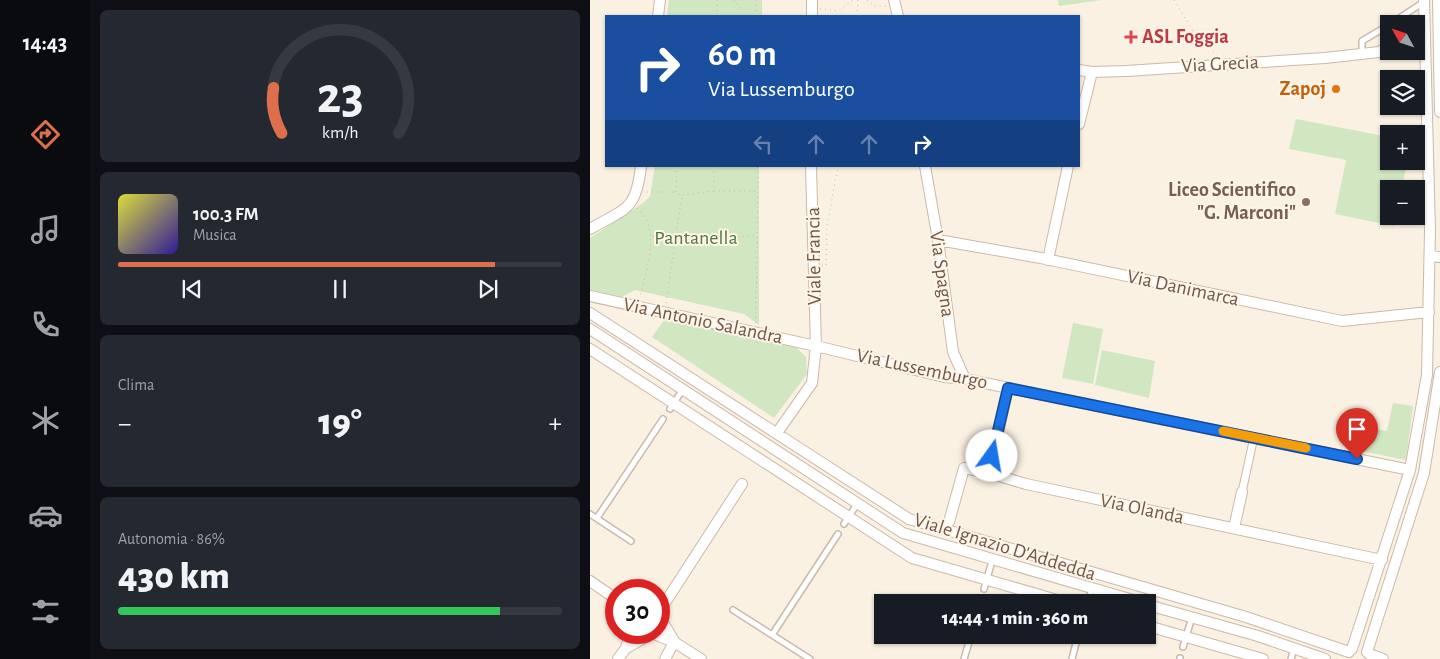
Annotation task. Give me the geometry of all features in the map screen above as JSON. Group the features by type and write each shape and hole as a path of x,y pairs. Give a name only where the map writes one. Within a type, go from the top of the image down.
{"street":[{"path":"658,15 660,0"},
{"path":"1438,0 1440,112"},
{"path":"1349,653 1382,560 1410,470 1427,375 1435,231 1424,1"},
{"path":"895,2 898,15"},
{"path":"1426,22 1439,24"},
{"path":"1427,40 1439,41"},
{"name":"Via Grecia","path":"1080,70 1092,72 1227,64 1380,51"},
{"path":"1080,120 1092,72"},
{"path":"590,229 632,204 638,191 642,167"},
{"name":"Viale Francia","path":"768,446 774,447 778,444 780,437 777,433 812,383 816,346 812,167"},
{"name":"Via Spagna","path":"924,167 938,240 953,352 966,379"},
{"path":"1048,260 1068,167"},
{"name":"Via Danimarca","path":"938,240 1048,260 1342,321 1429,312"},
{"name":"Via Antonio Salandra","path":"590,296 816,346"},
{"name":"Viale Ignazio D'Addedda","path":"590,313 777,433 897,513 922,525 947,527 1014,551 1255,620 1349,653 1360,648 1369,655 1383,659"},
{"name":"Viale Ignazio D'Addedda","path":"591,331 903,533 992,561 1110,594"},
{"name":"Via Lussemburgo","path":"816,346 944,377 966,379 1410,470"},
{"name":"Viale Ignazio D'Addedda","path":"590,348 672,406 846,520 912,558 986,584 1029,594"},
{"path":"1369,655 1424,473 1440,372"},
{"path":"989,473 1008,388"},
{"path":"1234,528 1254,437"},
{"name":"Via Olanda","path":"947,527 964,468 1026,484 1382,560"},
{"path":"670,603 742,484"},
{"path":"1010,566 1014,551"},
{"path":"590,581 605,592"},
{"path":"1168,610 1172,596"},
{"path":"1156,607 1294,648 1324,659"},
{"path":"1156,629 1185,642 1263,659"},
{"path":"670,638 701,659"},
{"path":"670,638 674,642"},
{"path":"665,659 674,642"},
{"path":"626,648 627,644"},
{"path":"618,659 631,644"}],"lane":[{"path":"1403,15 1424,1"},
{"path":"1362,53 1362,40 1380,30"},
{"path":"672,406 683,389"},
{"path":"597,518 663,419"},
{"path":"846,520 857,504"},
{"path":"590,514 631,541"},
{"path":"772,635 838,534"},
{"name":"Viale Ignazio D'Addedda","path":"986,584 992,561"},
{"name":"Viale Ignazio D'Addedda","path":"1090,594 1092,589"},
{"path":"733,610 810,659"},
{"path":"1185,642 1192,617"},
{"path":"964,659 968,644"},
{"path":"1072,659 1076,644"},
{"path":"1290,659 1294,648"}],"path":[{"path":"717,0 717,15"},
{"path":"734,0 747,15"},
{"path":"755,15 756,0"},
{"path":"812,8 838,11 853,0"},
{"path":"858,0 858,15"},
{"path":"866,0 874,6 895,2"},
{"path":"1174,0 1196,36 1227,64"},
{"path":"676,192 677,167"},
{"path":"714,167 714,191"},
{"path":"756,332 758,167"},
{"path":"814,268 826,266 827,226 838,167"},
{"path":"638,191 676,192 682,195 714,191 758,191"},
{"path":"665,313 682,195"},
{"path":"632,204 646,216 652,236 638,307"},
{"path":"652,236 675,239 757,236"}],"green space":[{"path":"669,0 762,0 762,15 667,15"},
{"path":"1058,0 1102,0 1059,6"},
{"path":"1296,119 1380,135 1380,170 1405,170 1404,180 1380,180 1380,223 1335,214 1346,160 1289,149"},
{"name":"Pantanella","path":"655,167 759,167 759,325 744,314 635,290 620,298 590,291 590,238 643,203 650,196"},
{"path":"667,316 792,343 806,357 807,374 774,418 652,337"},
{"path":"1073,323 1103,329 1093,384 1062,378"},
{"path":"1102,350 1155,361 1149,398 1095,385"},
{"path":"1393,403 1413,406 1406,460 1361,451 1364,427 1387,431"}],"slow traffic":[{"path":"1223,431 1306,448"}],"place":[{"name":"ASL Foggia","path":"1131,37"},
{"name":"Zapoj","path":"1336,89"},
{"name":"Liceo Scientifico \"G. Marconi\"","path":"1306,202"}],"route":[{"path":"992,456 1008,388 1357,459"}]}
